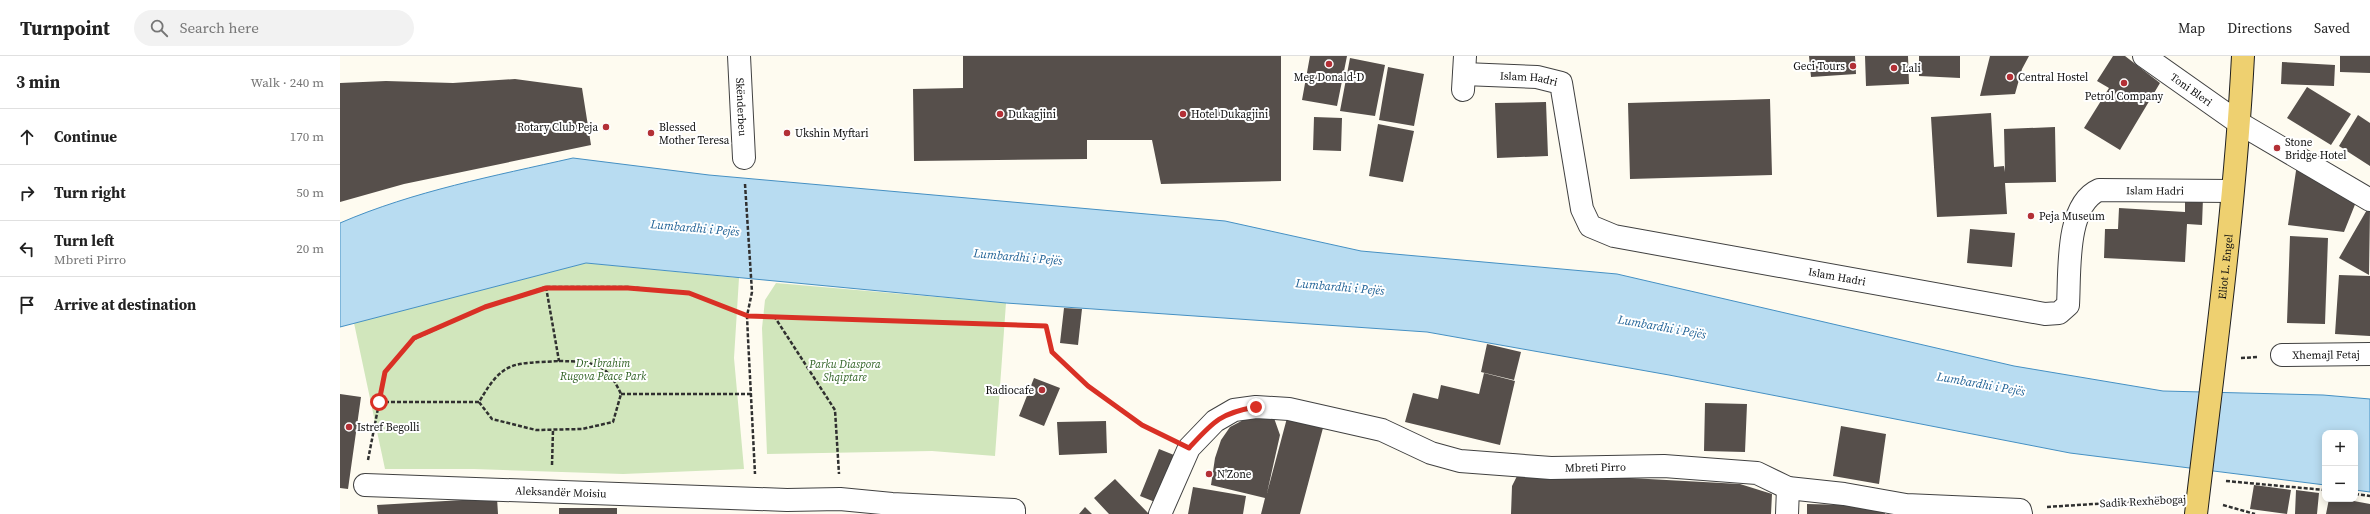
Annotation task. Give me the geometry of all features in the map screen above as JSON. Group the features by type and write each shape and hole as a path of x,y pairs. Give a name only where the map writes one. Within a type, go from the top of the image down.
{"main road":[{"name":"Eliot L. Engel","path":"2198,493 2216,359 2239,122 2243,56"}],"street":[{"name":"Skënderbeu","path":"739,56 744,167"},
{"name":"Toni Bleri","path":"2144,56 2239,122 2370,200"},
{"name":"Islam Hadri","path":"1464,73 1537,77 1561,83 1582,209 1590,226 1622,237 2045,314 2059,313 2068,305 2074,218 2089,194 2099,190 2232,191"},
{"name":"Xhemajl Fetaj","path":"2282,355 2370,354"},
{"name":"Mbreti Pirro","path":"1160,514 1189,448 1215,420 1234,410 1256,407 1289,409 1382,430 1431,453 1460,461 1551,468 1664,466 1757,473 1788,488 1844,494 1905,509 2020,512"},
{"name":"Aleksandër Moisiu","path":"365,485 787,500 840,499 892,504 1014,510 1014,514"},
{"path":"1787,514 1788,488"}],"path":[{"path":"744,167 752,292 748,316 757,498"},
{"path":"546,288 558,361"},
{"path":"365,485 385,372 414,338 485,307 546,288 628,288 689,293 748,316 1046,326 1052,352 1088,386 1142,425 1189,448"},
{"path":"774,316 835,410 840,499"},
{"path":"2216,359 2282,355"},
{"path":"558,361 592,362 613,376 621,394 613,422 582,429 536,430 492,419 479,402 492,380 513,364 558,361"},
{"path":"621,394 751,394"},
{"path":"379,402 479,402"},
{"path":"552,491 553,430"},
{"name":"Sadik Rexhëbogaj","path":"2020,512 2198,493 2235,481 2322,490"},
{"path":"2198,493 2255,514"},
{"path":"2358,494 2370,496"}],"green space":[{"name":"Dr. Ibrahim Rugova Peace Park","path":"586,263 739,278 734,358 744,469 623,474 474,469 385,469 354,323"},
{"name":"Parku Diaspora Shqiptare","path":"776,283 1006,303 995,456 932,451 767,454 762,328 765,300"}],"water":[{"name":"Lumbardhi i Pejës","path":"573,158 709,175 1225,221 1361,251 1617,274 2014,366 2163,391 2323,395 2370,399 2370,492 2358,490 2358,430 2322,430 2322,485 2070,453 1669,375 1427,332 1006,303 586,263 340,327 340,223 425,193"}],"building":[{"name":"Hotel Dukagjini","path":"963,56 1281,56 1281,181 1161,184 1152,140 1087,140 1087,159 914,161 913,89 963,88"},
{"path":"1310,56 1347,56 1337,106 1302,100"},
{"path":"1809,56 1855,56 1856,74 1811,77"},
{"path":"1865,56 1908,56 1909,84 1866,86"},
{"path":"1919,56 1960,56 1960,78 1919,76"},
{"path":"1990,56 2029,56 2022,69 2015,94 1980,96"},
{"path":"2113,56 2125,56 2160,83 2120,150 2084,128 2109,88 2097,81"},
{"path":"2340,56 2370,56 2370,73 2340,72"},
{"path":"1350,58 1385,65 1375,116 1340,111"},
{"path":"2282,62 2335,65 2334,86 2281,84"},
{"path":"1388,67 1424,74 1414,126 1379,120"},
{"path":"515,79 582,88 591,145 404,184 340,202 340,83 386,81 453,83"},
{"path":"2307,87 2351,114 2331,145 2287,118"},
{"path":"1770,99 1772,175 1630,179 1628,103"},
{"path":"1546,102 1548,156 1497,158 1495,103"},
{"path":"1991,113 1994,167 2004,166 2005,172 2004,129 2055,127 2056,182 2005,183 2007,214 1937,217 1931,117"},
{"path":"2358,115 2370,123 2370,166 2339,146"},
{"path":"1314,117 1342,118 1341,151 1313,150"},
{"path":"1378,124 1414,131 1403,182 1369,176"},
{"path":"2297,164 2358,197 2344,232 2288,225"},
{"path":"2185,197 2203,198 2202,225 2187,224 2185,262 2104,258 2105,229 2118,229 2119,208 2185,212"},
{"path":"2368,208 2370,210 2369,275 2339,258"},
{"path":"1970,229 2015,233 2012,267 1967,263"},
{"path":"2290,236 2328,238 2325,324 2287,323"},
{"path":"2339,275 2370,276 2370,336 2335,334"},
{"path":"1064,308 1082,309 1078,345 1060,343"},
{"path":"1487,344 1521,352 1514,380 1481,372"},
{"path":"1484,373 1515,381 1500,445 1405,422 1413,393 1438,399 1441,385 1479,394"},
{"path":"1034,378 1060,388 1044,426 1019,416"},
{"name":"Istref Begolli","path":"340,394 361,397 348,489 340,488"},
{"path":"1705,403 1747,404 1745,452 1704,451"},
{"path":"1249,417 1274,418 1280,435 1267,493 1287,418 1323,428 1300,514 1261,514 1265,498 1211,485 1215,458 1221,440 1230,427"},
{"path":"1106,421 1107,453 1059,455 1057,422"},
{"path":"1841,426 1886,434 1879,484 1833,476"},
{"path":"1159,449 1179,457 1160,504 1140,496"},
{"path":"1519,472 1740,484 1772,494 1771,514 1511,514 1512,486"},
{"path":"1115,479 1149,514 1109,514 1094,498"},
{"path":"2254,485 2291,490 2287,514 2250,509"},
{"path":"1193,487 1246,496 1243,514 1188,514"},
{"path":"2296,490 2319,493 2317,514 2295,514"},
{"path":"497,498 498,514 378,514 377,505"},
{"path":"2328,502 2358,502 2370,504 2370,514 2326,514"},
{"path":"1807,504 1885,506 1885,514 1807,514"},
{"path":"1085,507 1092,514 1079,514"},
{"path":"559,508 617,508 617,514 559,514"}],"place":[{"name":"Meg Donald-D","path":"1329,64"},
{"name":"Geci Tours","path":"1853,66"},
{"name":"Lali","path":"1894,68"},
{"name":"Central Hostel","path":"2010,77"},
{"name":"Petrol Company","path":"2124,83"},
{"name":"Dukagjini","path":"1000,114"},
{"name":"Hotel Dukagjini","path":"1183,114"},
{"name":"Rotary Club Peja","path":"606,127"},
{"name":"Blessed Mother Teresa","path":"651,133"},
{"name":"Ukshin Myftari","path":"787,133"},
{"name":"Stone Bridge Hotel","path":"2277,148"},
{"name":"Peja Museum","path":"2031,216"},
{"name":"Radiocafe","path":"1042,390"},
{"name":"Istref Begolli","path":"349,427"},
{"name":"N'Zone","path":"1209,474"}],"route":[{"path":"379,402 385,372 414,338 485,307 546,288 628,288 689,293 748,316 1046,326 1052,352 1088,386 1142,425 1189,448 1215,420 1234,410 1256,407"}]}
